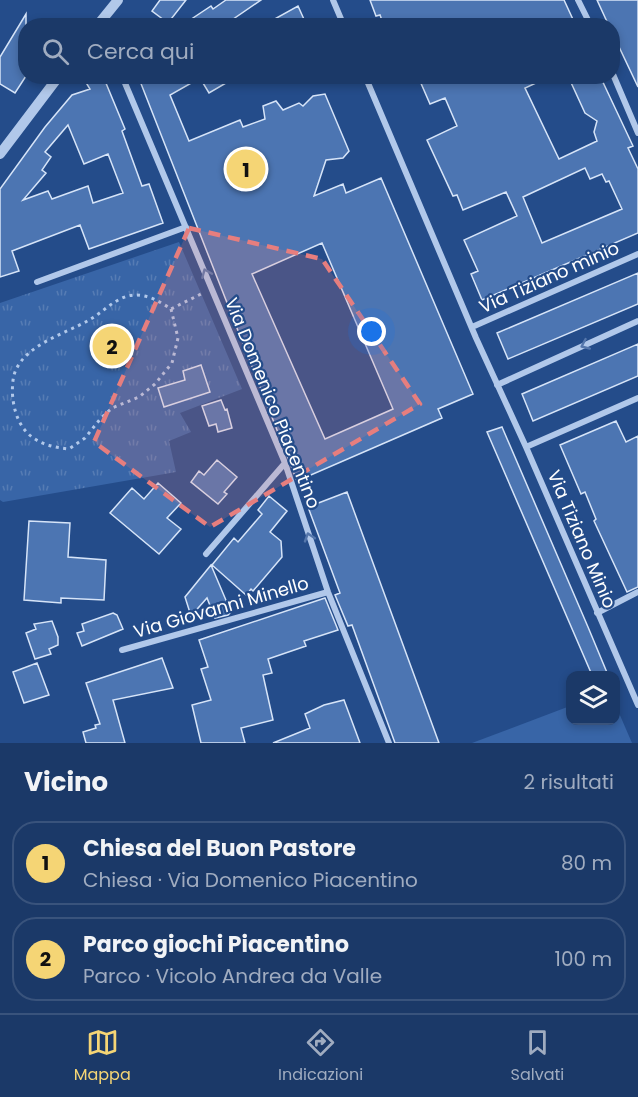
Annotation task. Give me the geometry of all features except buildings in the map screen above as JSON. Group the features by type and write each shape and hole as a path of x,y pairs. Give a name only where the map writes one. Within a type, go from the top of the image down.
{"street":[{"path":"103,18 118,0"},
{"path":"333,0 341,18"},
{"path":"579,0 587,18"},
{"path":"0,154 53,84"},
{"name":"Via Domenico Piacentino","path":"125,84 285,463 328,592 389,743"},
{"name":"Via Tiziano Minio","path":"368,84 379,114 638,705"},
{"path":"617,84 638,133"},
{"path":"37,282 186,227"},
{"name":"Via Tiziano minio","path":"472,327 638,254"},
{"path":"497,385 638,321"},
{"path":"526,447 638,398"},
{"path":"206,554 285,463"},
{"name":"Via Giovanni Minello","path":"122,650 328,592"},
{"path":"597,613 638,592"}],"path":[{"path":"171,309 201,294"},
{"path":"130,296 154,298 171,309 178,338 172,363 155,384 139,397 112,408 86,438 69,449 49,447 29,436 15,416 12,394 15,372 26,357 44,342 91,319 111,305 130,296"}],"highlighted area":[{"path":"189,228 322,259 420,404 210,527 94,442"}],"green space":[{"path":"179,242 242,389 180,413 191,432 169,441 176,472 3,502 0,500 0,303"},
{"path":"566,708 566,725 620,725 620,715 632,743 472,743"}],"place":[{"name":"Chiesa del Buon Pastore","path":"246,169"},
{"name":"Parco giochi Piacentino","path":"112,346"}]}
